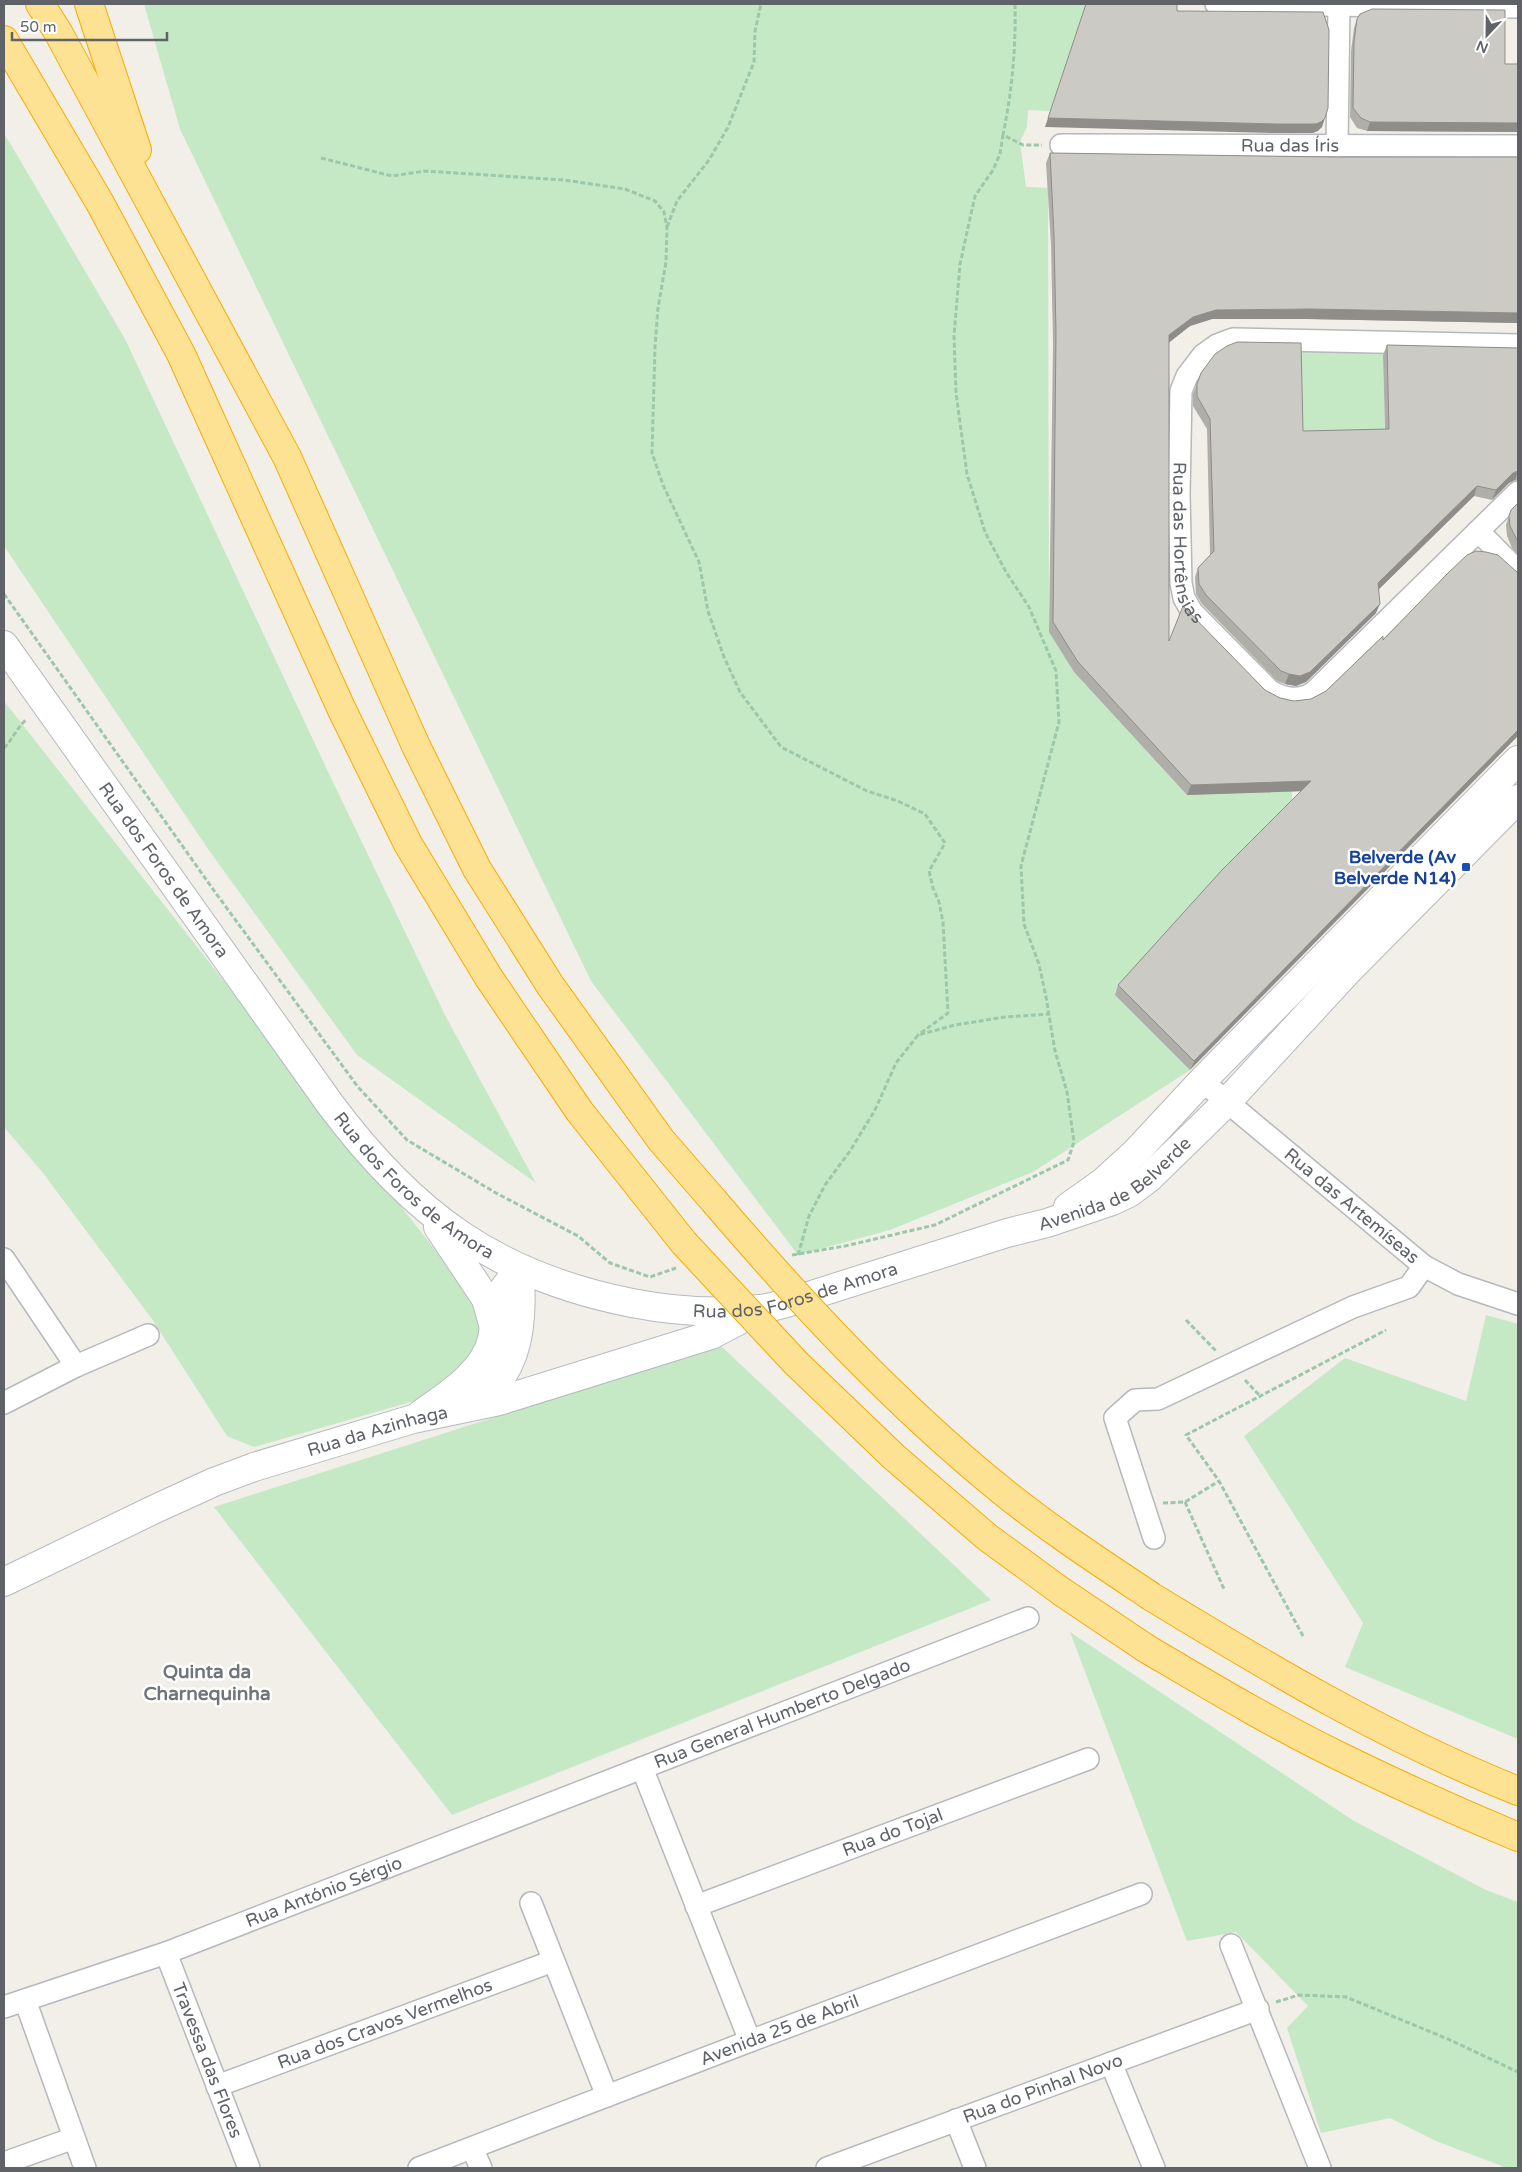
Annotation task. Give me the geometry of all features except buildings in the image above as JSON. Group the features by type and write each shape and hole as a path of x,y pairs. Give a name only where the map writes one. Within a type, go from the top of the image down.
{"highway":[{"path":"40,4 58,32 198,288 287,457 416,746 477,869 561,1001 662,1140 766,1262 920,1421 1002,1491 1076,1546 1152,1597 1319,1695 1400,1737 1518,1791"},
{"path":"89,4 143,166 198,288"},
{"path":"4,40 100,203 181,354 342,710 408,844 488,978 680,1255 894,1457 987,1537 1062,1592 1147,1649 1232,1699 1338,1755 1436,1802 1518,1838"}],"main road":[{"name":"Rua dos Foros de Amora","path":"4,645 358,1141 388,1175 424,1208 462,1236 497,1258 520,1269 591,1295 651,1306 693,1311 761,1309 895,1270 1008,1233 1047,1223"},
{"name":"Avenida de Belverde","path":"1047,1223 1102,1183 1136,1152 1202,1081 1518,760"},
{"name":"Avenida de Belverde","path":"1047,1223 1112,1201 1129,1193 1149,1178 1227,1102 1346,973 1518,799"},
{"path":"424,1208 467,1268 486,1300 494,1325"},
{"path":"413,1419 454,1390 474,1370 486,1354 492,1339 497,1300 520,1269"},
{"path":"468,1409 498,1384 510,1364 516,1347 519,1324 520,1269"},
{"name":"Rua da Azinhaga","path":"4,1582 214,1482 254,1467 413,1419 468,1409 711,1335 761,1309"}],"street":[{"path":"1216,4 1518,7"},
{"path":"1337,146 1339,5"},
{"name":"Rua das Íris","path":"1061,145 1518,146"},
{"name":"Rua das Hortênsias","path":"1518,345 1233,339 1217,345 1203,355 1187,376 1181,391 1179,494 1181,583 1184,598 1199,619 1270,691 1278,695 1296,698 1306,697 1314,692 1518,492"},
{"path":"1478,531 1518,571"},
{"name":"Rua das Artemíseas","path":"1202,1081 1424,1266 1458,1284 1518,1304"},
{"path":"4,1259 76,1366"},
{"path":"1154,1538 1141,1503 1115,1418 1135,1400 1158,1399 1353,1307 1409,1287 1424,1266"},
{"path":"4,1403 76,1366 148,1334"},
{"name":"Rua General Humberto Delgado","path":"750,2041 642,1768 1028,1618"},
{"name":"Rua do Tojal","path":"696,1906 1088,1759"},
{"name":"Rua António Sérgio","path":"4,2007 166,1953 642,1768"},
{"name":"Avenida 25 de Abril","path":"419,2168 1141,1894"},
{"path":"531,1903 607,2096"},
{"path":"1231,1945 1258,2008 1320,2168"},
{"name":"Travessa das Flores","path":"166,1953 249,2168"},
{"name":"Rua dos Cravos Vermelhos","path":"217,2086 553,1961"},
{"path":"25,2000 86,2168"},
{"name":"Rua do Pinhal Novo","path":"827,2168 1258,2008"},
{"path":"1112,2063 1154,2168"},
{"path":"956,2120 975,2168"},
{"path":"4,2163 74,2138"},
{"path":"472,2148 481,2168"}],"path":[{"path":"667,228 678,201 709,160 728,127 754,62 755,31 761,4"},
{"path":"788,1256 798,1256 935,1225 1068,1160 1074,1142 1067,1092 1055,1051 1039,964 1024,924 1021,866 1059,722 1056,672 1029,606 1006,572 985,532 968,474 956,393 954,336 960,264 975,196 994,170 1000,154 1011,92 1016,44 1015,4"},
{"path":"1003,135 1023,146 1061,145"},
{"path":"321,158 392,176 425,171 564,180 625,189 655,201 664,212 667,228 666,262 658,308 655,347 652,453 663,485 698,562 708,611 724,657 736,683 760,720 781,747 867,790 898,801 925,814 945,843 930,870 933,888 939,902 942,922 948,1013 918,1035 896,1063 875,1110 850,1151 825,1185 809,1216 798,1256"},
{"path":"4,594 215,892 352,1080 407,1140 496,1193 578,1236 610,1263 650,1277 680,1255"},
{"path":"4,748 12,740 21,724 32,716"},
{"path":"918,1035 955,1025 997,1018 1049,1014"},
{"path":"1303,1636 1219,1481 1186,1434 1386,1330"},
{"path":"1141,1503 1185,1502 1219,1481"},
{"path":"1185,1502 1224,1588"},
{"path":"1258,2008 1299,1995 1346,1996 1448,2039 1518,2072"}],"green space":[{"path":"144,4 1086,4 1050,111 1028,110 1027,127 1020,142 1026,187 1048,188 1049,631 1074,672 1187,795 1292,791 1292,804 1190,1070 1033,1172 890,1230 798,1255 591,981 180,129"},
{"path":"4,133 125,339 331,778 445,1015 536,1183 357,1055 208,849 4,546"},
{"path":"1383,351 1385,439 1299,441 1297,352"},
{"path":"4,701 472,1297 482,1317 482,1346 428,1397 254,1447 227,1436 152,1319 43,1173 4,1127"},
{"path":"1486,1315 1518,1324 1518,1739 1345,1667 1363,1623 1244,1436 1345,1358 1466,1401"},
{"path":"720,1345 991,1600 452,1815 214,1507"},
{"path":"1070,1632 1354,1821 1486,1890 1518,1902 1518,2168 1507,2168 1436,2141 1390,2118 1321,2133 1287,2028 1308,2006 1236,1932 1187,1941"}],"place":[{"name":"Belverde (Av Belverde N14)","path":"1466,867"}],"district":[{"name":"Quinta da Charnequinha","path":"207,1683"}]}
